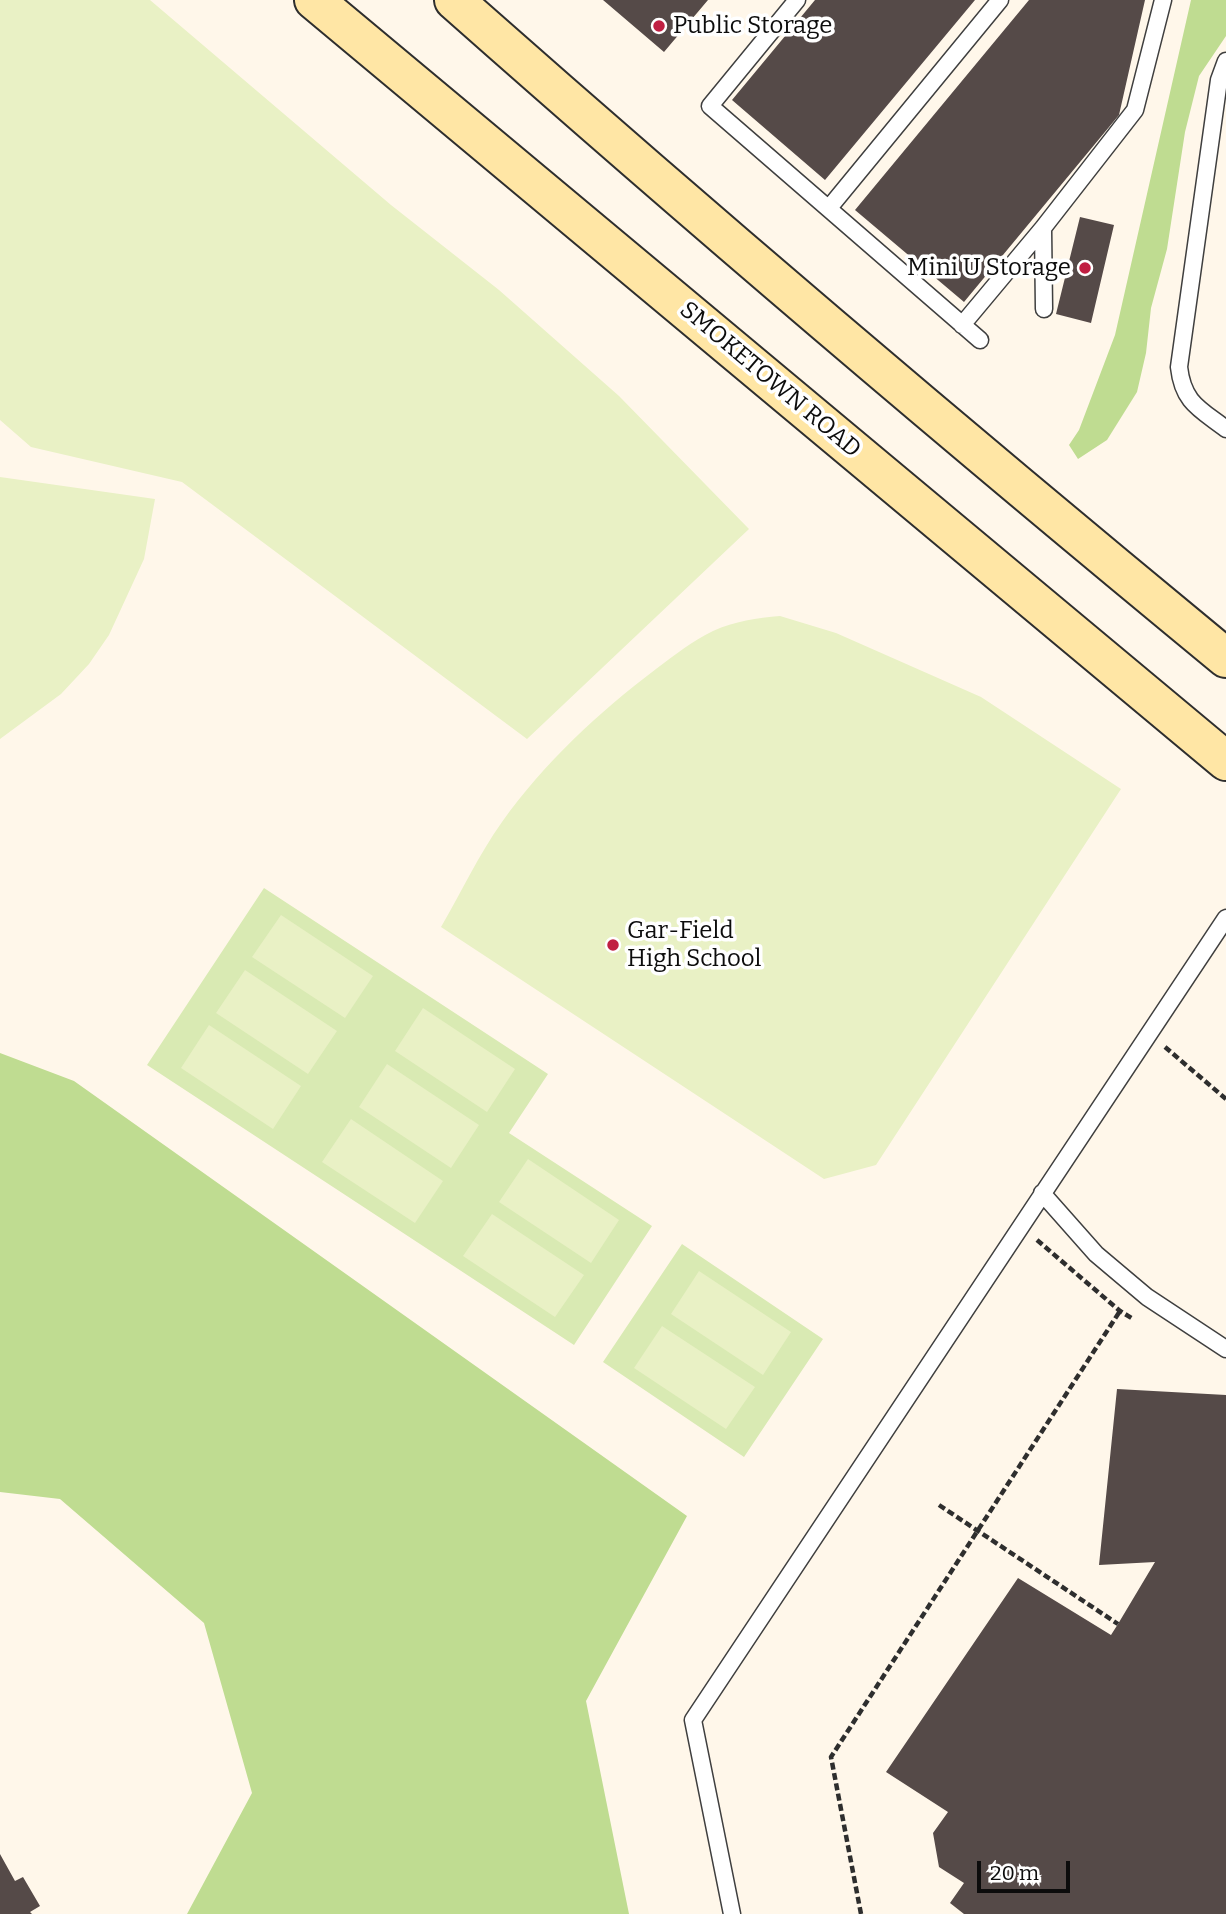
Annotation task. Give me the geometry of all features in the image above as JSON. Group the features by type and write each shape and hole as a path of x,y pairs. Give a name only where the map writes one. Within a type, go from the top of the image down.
{"main road":[{"name":"SMOKETOWN ROAD","path":"314,0 1226,761"},
{"path":"454,0 653,175 1045,509 1226,658"}],"lane":[{"path":"797,0 710,106 980,340"},
{"path":"829,208 1000,0"},
{"path":"962,326 1135,110 1163,0"},
{"path":"1226,61 1219,80 1179,367 1181,385 1189,400 1226,429"},
{"path":"1043,228 1044,309"},
{"path":"732,1914 693,1720 1226,918"},
{"path":"1042,1193 1096,1254 1147,1297 1226,1349"}],"path":[{"path":"1148,1035 1226,1098"},
{"path":"861,1914 831,1757 1120,1311"},
{"path":"939,1505 1118,1623"}],"green space":[{"path":"0,0 150,0 391,205 499,290 619,396 749,529 527,739 182,482 31,447 0,420"},
{"path":"1191,0 1226,0 1226,36 1199,76 1185,132 1167,249 1151,308 1146,353 1137,392 1107,440 1078,459 1069,445 1079,430 1115,335"},
{"path":"0,477 155,499 144,559 109,635 89,664 61,694 0,739"},
{"path":"780,616 836,633 981,697 1121,789 876,1165 824,1179 441,927 478,860 518,800 554,759 593,721 656,669 705,635 738,622"},
{"path":"264,888 548,1074 509,1133 652,1226 574,1345 147,1065"},
{"path":"281,915 373,976 345,1018 252,957"},
{"path":"245,970 337,1031 308,1074 216,1013"},
{"path":"423,1008 515,1069 487,1112 395,1051"},
{"path":"209,1025 301,1086 273,1129 181,1068"},
{"path":"0,1053 74,1081 687,1516 586,1701 629,1914 187,1914 252,1793 204,1623 60,1499 0,1492"},
{"path":"387,1064 479,1125 451,1168 359,1107"},
{"path":"351,1119 443,1181 415,1223 322,1162"},
{"path":"528,1159 619,1220 591,1263 499,1202"},
{"path":"492,1214 584,1275 555,1317 463,1256"},
{"path":"682,1244 823,1339 744,1457 603,1362"},
{"path":"699,1271 791,1332 763,1375 671,1314"},
{"path":"662,1326 755,1387 726,1429 634,1368"}],"building":[{"name":"Public Storage","path":"603,0 708,0 664,52"},
{"path":"815,0 975,0 825,180 732,100"},
{"path":"1029,0 1145,0 1119,115 964,302 855,210"},
{"name":"Mini U Storage","path":"1080,217 1114,225 1091,323 1056,314"},
{"path":"1117,1389 1226,1395 1226,1914 964,1914 950,1903 964,1883 939,1867 933,1833 948,1812 886,1772 1018,1578 1111,1635 1118,1624 1155,1562 1099,1565"},
{"path":"0,1854 15,1881 23,1877 40,1906 30,1912 32,1914 0,1914"}],"place":[{"name":"Public Storage","path":"659,26"},
{"name":"Mini U Storage","path":"1085,268"},
{"name":"Gar-Field High School","path":"613,945"}]}
